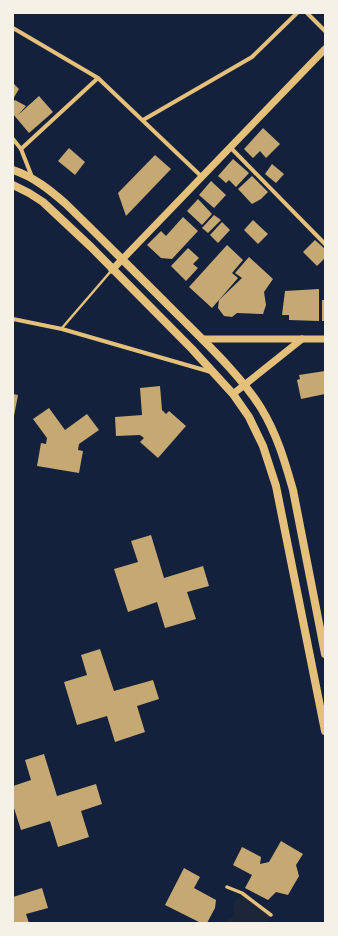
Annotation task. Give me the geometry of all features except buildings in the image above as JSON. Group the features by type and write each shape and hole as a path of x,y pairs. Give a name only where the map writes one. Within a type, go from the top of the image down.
{"main road":[{"path":"13,170 48,189 66,204 202,338 244,385 261,408 276,437 286,466 298,513 325,654"},
{"path":"13,185 43,202 192,349 233,394 258,432 271,467 297,585 325,731"}],"street":[{"path":"143,120 252,57 296,13"},
{"path":"307,13 325,31"},
{"path":"13,28 98,78 202,177"},
{"path":"112,270 325,48"},
{"path":"21,149 98,78"},
{"path":"13,139 21,149 33,180"},
{"path":"230,147 325,244"},
{"path":"13,319 62,329 213,372"},
{"path":"202,338 325,339"},
{"path":"233,394 302,339"},
{"path":"227,887 242,893 271,915"}],"lane":[{"path":"62,329 112,270"}],"shaded area":[{"path":"242,893 271,915 268,923 222,923 233,916 234,903"}]}
